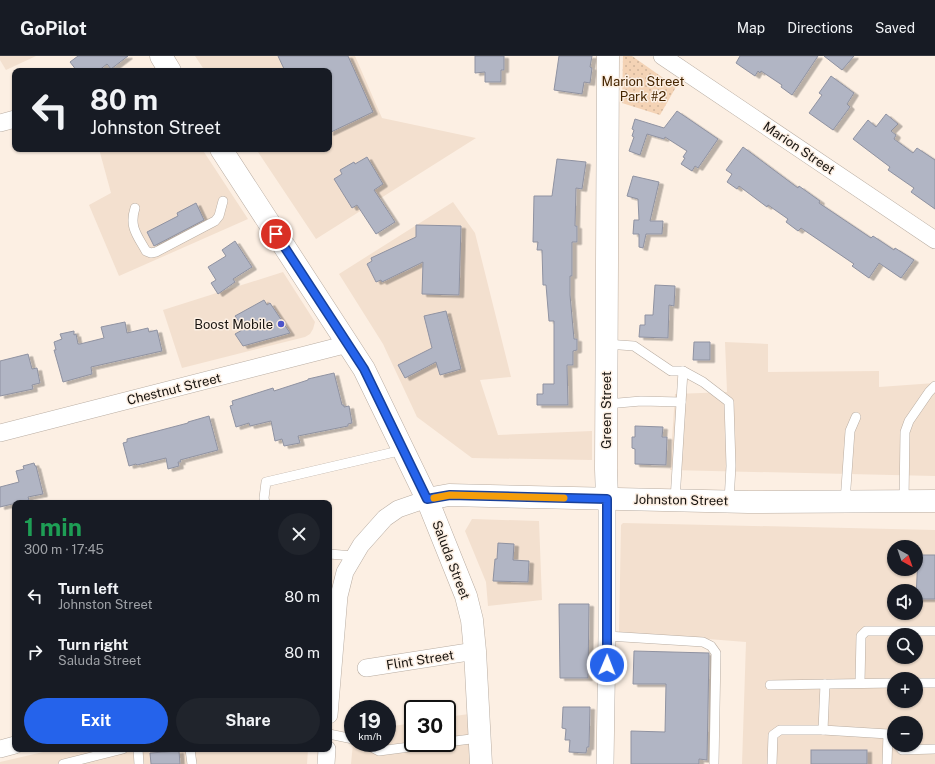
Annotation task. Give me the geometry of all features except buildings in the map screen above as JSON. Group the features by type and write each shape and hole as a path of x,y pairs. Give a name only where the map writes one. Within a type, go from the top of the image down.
{"main road":[{"path":"160,56 168,68"},
{"name":"Green Street","path":"607,499 606,344 608,56"},
{"name":"Saluda Street","path":"223,152 364,369 427,499 466,596 472,620 481,764"},
{"name":"Johnston Street","path":"427,499 450,495 845,503 935,501"}],"street":[{"name":"Marion Street","path":"662,56 935,240"},
{"path":"0,122 12,120"},
{"name":"Chestnut Street","path":"0,433 348,344"},
{"path":"332,662 339,596 345,572 354,556 361,545 385,518 398,508 427,499"},
{"name":"Green Street","path":"605,764 608,636 607,499"},
{"name":"Flint Street","path":"366,668 475,651"},
{"path":"0,749 12,746"},
{"path":"326,752 326,764"}],"lane":[{"path":"135,208 132,222 146,251 151,253 156,252 215,221 219,216 223,201"},
{"path":"606,344 634,346 671,371 683,371 703,382 729,402 731,466 729,501"},
{"path":"675,500 683,371"},
{"path":"904,502 905,432 909,421 929,392 935,386"},
{"path":"606,404 641,401 681,402"},
{"path":"845,503 850,431 856,417"},
{"path":"264,500 266,482 404,450"},
{"path":"332,554 354,556"},
{"path":"860,682 861,636 866,631 935,631"},
{"path":"608,636 703,642 711,646 716,653 714,764"},
{"path":"770,685 860,682 887,683"},
{"path":"923,683 935,683"},
{"path":"823,730 825,684"},
{"path":"772,764 773,735 780,730 823,730 887,737"},
{"path":"332,735 344,737"},
{"path":"456,741 480,738"},
{"path":"923,749 935,749"},
{"path":"63,764 97,760 116,752"},
{"path":"138,752 139,764"},
{"path":"190,752 192,764"},
{"path":"887,764 889,752"}],"shaded area":[{"path":"0,56 36,56 6,70 0,60"},
{"path":"195,56 355,56 382,118 476,138 316,239 258,152 332,152 332,68 203,68"},
{"path":"100,152 204,152 248,219 119,276 89,205 111,193"},
{"path":"453,202 475,233 511,377 480,380 498,435 592,431 592,460 472,458 417,417 383,344 339,274"},
{"path":"283,272 315,322 310,334 305,337 182,368 163,310"},
{"path":"725,342 768,344 768,372 879,371 879,387 935,383 935,476 670,470 675,394 727,392"},
{"path":"472,519 539,521 542,600 488,606 486,582 465,531"},
{"path":"623,523 935,530 935,764 742,764 746,642 619,632 621,525"},
{"path":"469,714 470,764 351,764 352,752 396,752 396,726 404,724 404,752 456,752 456,716"},
{"path":"43,752 308,752 307,764 0,764 0,762"}],"green space":[{"name":"Marion Street Park #2","path":"623,56 632,56 676,87 660,115 622,103"}],"slow traffic":[{"path":"434,498 450,495 564,498"}],"place":[{"name":"Boost Mobile","path":"281,324"}],"route":[{"path":"276,234 364,369 427,499 450,495 607,499 607,665"}]}
